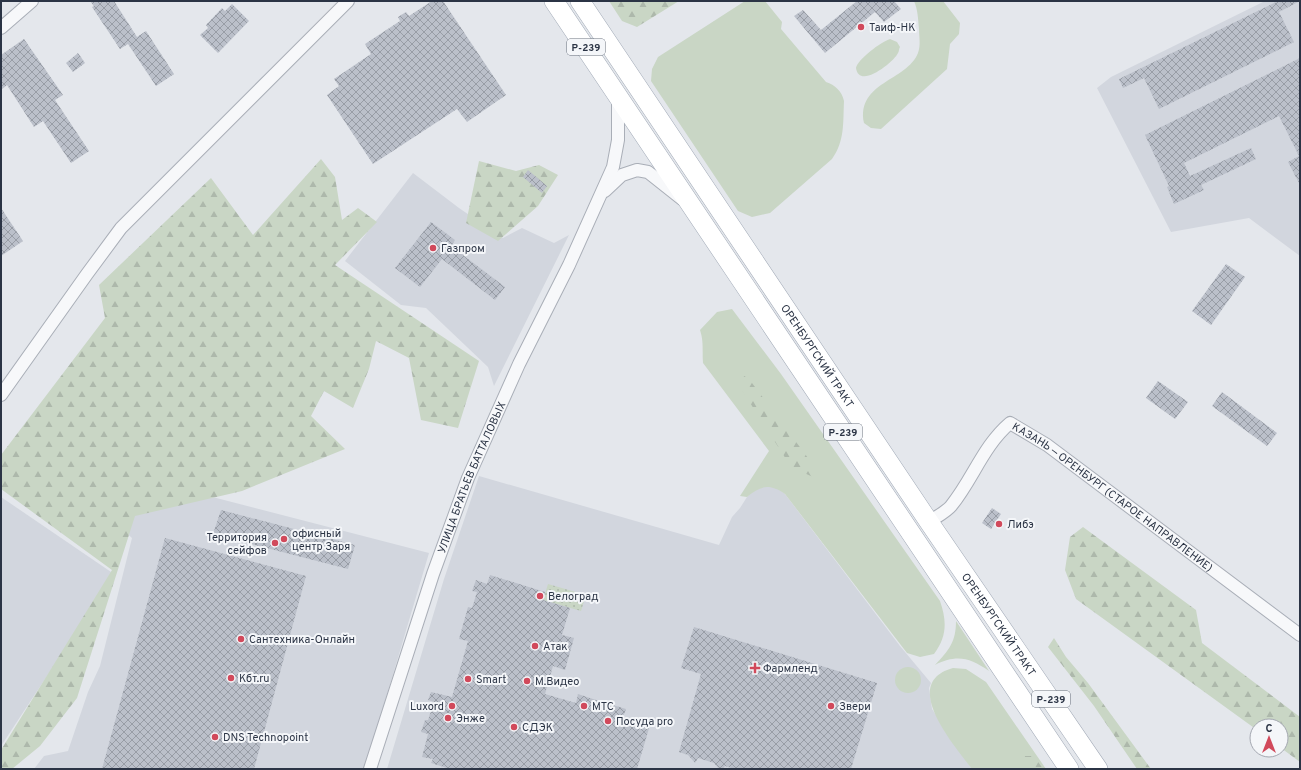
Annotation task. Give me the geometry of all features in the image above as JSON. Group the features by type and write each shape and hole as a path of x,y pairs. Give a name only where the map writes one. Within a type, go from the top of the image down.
{"main road":[{"name":"ОРЕНБУРГСКИЙ ТРАКТ","path":"554,1 618,94 1069,769"},
{"name":"ОРЕНБУРГСКИЙ ТРАКТ","path":"580,1 929,522 1098,769"}],"street":[{"path":"1,28 32,1"},
{"path":"1,395 121,228 348,1"},
{"name":"УЛИЦА БРАТЬЕВ БАТТАЛОВЫХ","path":"370,769 432,574 468,478 519,364 569,265 601,197 613,167 618,140 618,94"},
{"name":"УЛИЦА БРАТЬЕВ БАТТАЛОВЫХ","path":"601,197 622,175 637,170 648,172 665,187 693,207"},
{"name":"КАЗАНЬ — ОРЕНБУРГ (СТАРОЕ НАПРАВЛЕНИЕ)","path":"929,522 950,506 985,451 1000,432 1010,423 1048,445 1300,635"}],"shaded area":[{"path":"1265,1 1300,1 1300,256 1249,218 1171,232 1097,88 1111,77"},
{"path":"413,173 459,208 503,238 522,228 554,243 569,235 494,386 488,367 426,308 401,305 345,261"},
{"path":"479,476 719,545 732,517 747,497 757,488 769,486 779,489 785,494 900,646 931,683 929,688 932,709 972,769 387,769 444,579"},
{"path":"139,478 429,553 365,769 34,769 44,756 68,751 88,692 100,666 132,538 122,529"},
{"path":"1,497 114,574 1,746"}],"green space":[{"path":"609,1 679,1 637,27 622,21"},
{"path":"745,1 765,1 782,22 781,29 826,82 838,89 842,94 844,101 841,138 832,159 770,213 752,217 738,211 651,81 652,69 658,57"},
{"path":"914,1 943,1 960,23 959,34 950,44 947,69 881,129 871,128 864,123 864,109 868,99 875,90 904,70 918,53 920,44 919,29"},
{"path":"890,39 897,42 900,47 895,57 884,68 877,72 863,76 859,74 856,68 861,60 876,47"},
{"path":"321,159 335,177 342,220 358,208 377,222 335,265 479,361 458,428 421,420 409,358 376,341 369,369 353,408 324,391 311,416 345,449 242,491 135,516 77,698 40,746 12,769 1,769 1,750 112,570 1,489 1,455 105,318 99,285 211,178 253,235"},
{"path":"479,161 516,171 539,165 558,175 538,206 498,241 466,223"},
{"path":"732,309 781,374 940,601 945,622 941,641 934,654 920,657 907,653 785,494 774,488 765,487 756,490 747,497 740,496 769,451 703,363 700,330 717,312"},
{"path":"746,375 817,470 816,475 813,477 791,467 740,387 741,379"},
{"path":"1083,527 1196,610 1202,643 1300,717 1300,762 1289,754 1289,718 1249,718 1249,724 1076,599 1065,570 1070,537"},
{"path":"548,584 586,595 581,611 543,600"},
{"path":"956,621 989,671 976,663 963,659 950,659 935,665 951,645 955,635"},
{"path":"1054,638 1066,657 1088,683 1151,769 1137,769 1094,706 1048,647"},
{"path":"908,667 917,671 921,680 917,689 908,693 899,689 895,680 899,671"},
{"path":"953,668 966,669 986,682 1046,769 972,769 944,730 936,715 931,700 931,687 938,676"},
{"path":"1025,756 1034,756 1043,769 1023,769 1022,761"}],"building":[{"path":"90,1 114,1 137,37 146,31 174,74 156,86 128,44 120,49 92,7 94,6"},
{"path":"432,1 443,1 506,95 467,122 457,109 373,164 327,95 339,86 334,79 371,54 365,44 400,21 398,17 406,12 409,16"},
{"path":"857,1 894,1 901,9 884,22 875,12 825,53 794,16 803,10 821,30"},
{"path":"1278,1 1300,1 1279,12 1294,42 1159,109 1144,78 1123,88 1119,79"},
{"path":"232,4 249,21 218,53 200,35 208,28 206,25 222,8 225,11"},
{"path":"24,39 63,95 55,100 89,151 71,163 43,121 34,127 7,85 1,90 1,55"},
{"path":"78,53 85,63 73,72 66,63"},
{"path":"1300,58 1300,185 1288,162 1299,156 1279,116 1184,163 1190,176 1251,148 1256,159 1201,185 1204,190 1174,204 1167,187 1169,186 1145,135"},
{"path":"528,170 547,186 542,193 523,177"},
{"path":"1,208 23,241 1,256"},
{"path":"431,222 455,240 451,246 505,287 495,300 442,259 420,287 395,268"},
{"path":"1226,264 1245,277 1211,325 1192,311"},
{"path":"1158,381 1188,402 1175,419 1146,398"},
{"path":"1222,392 1277,433 1267,446 1212,406"},
{"path":"992,508 1001,514 991,529 982,523"},
{"name":"офисный центр Заря","path":"221,510 355,545 348,569 213,534"},
{"path":"165,538 306,576 254,769 102,769"},
{"path":"490,575 545,592 543,600 570,608 562,635 574,638 565,670 553,666 545,694 576,703 578,694 626,709 623,717 650,725 637,769 450,769 431,763 433,759 422,757 428,734 421,732 425,720 428,720 434,702 428,700 431,692 452,697 468,641 459,639 468,607 472,608 477,592 472,591 476,580 487,584"},
{"path":"694,627 877,683 851,769 734,769 725,766 723,769 719,769 714,763 698,758 695,763 688,755 679,752 701,674 681,668"}],"place":[{"name":"Таиф-НК","path":"861,27"},
{"name":"Газпром","path":"433,248"},
{"name":"Либэ","path":"999,524"},
{"name":"офисный центр Заря","path":"284,539"},
{"name":"Территория сейфов","path":"275,543"},
{"name":"Велоград","path":"540,596"},
{"name":"Сантехника-Онлайн","path":"241,639"},
{"name":"Атак","path":"535,646"},
{"name":"Фармленд","path":"755,668"},
{"name":"Кбт.ru","path":"231,678"},
{"name":"Smart","path":"468,679"},
{"name":"М.Видео","path":"527,681"},
{"name":"Luxord","path":"452,706"},
{"name":"МТС","path":"584,706"},
{"name":"Звери","path":"831,706"},
{"name":"Энже","path":"448,718"},
{"name":"Посуда pro","path":"608,721"},
{"name":"СДЭК","path":"514,727"},
{"name":"DNS Technopoint","path":"215,737"}]}
